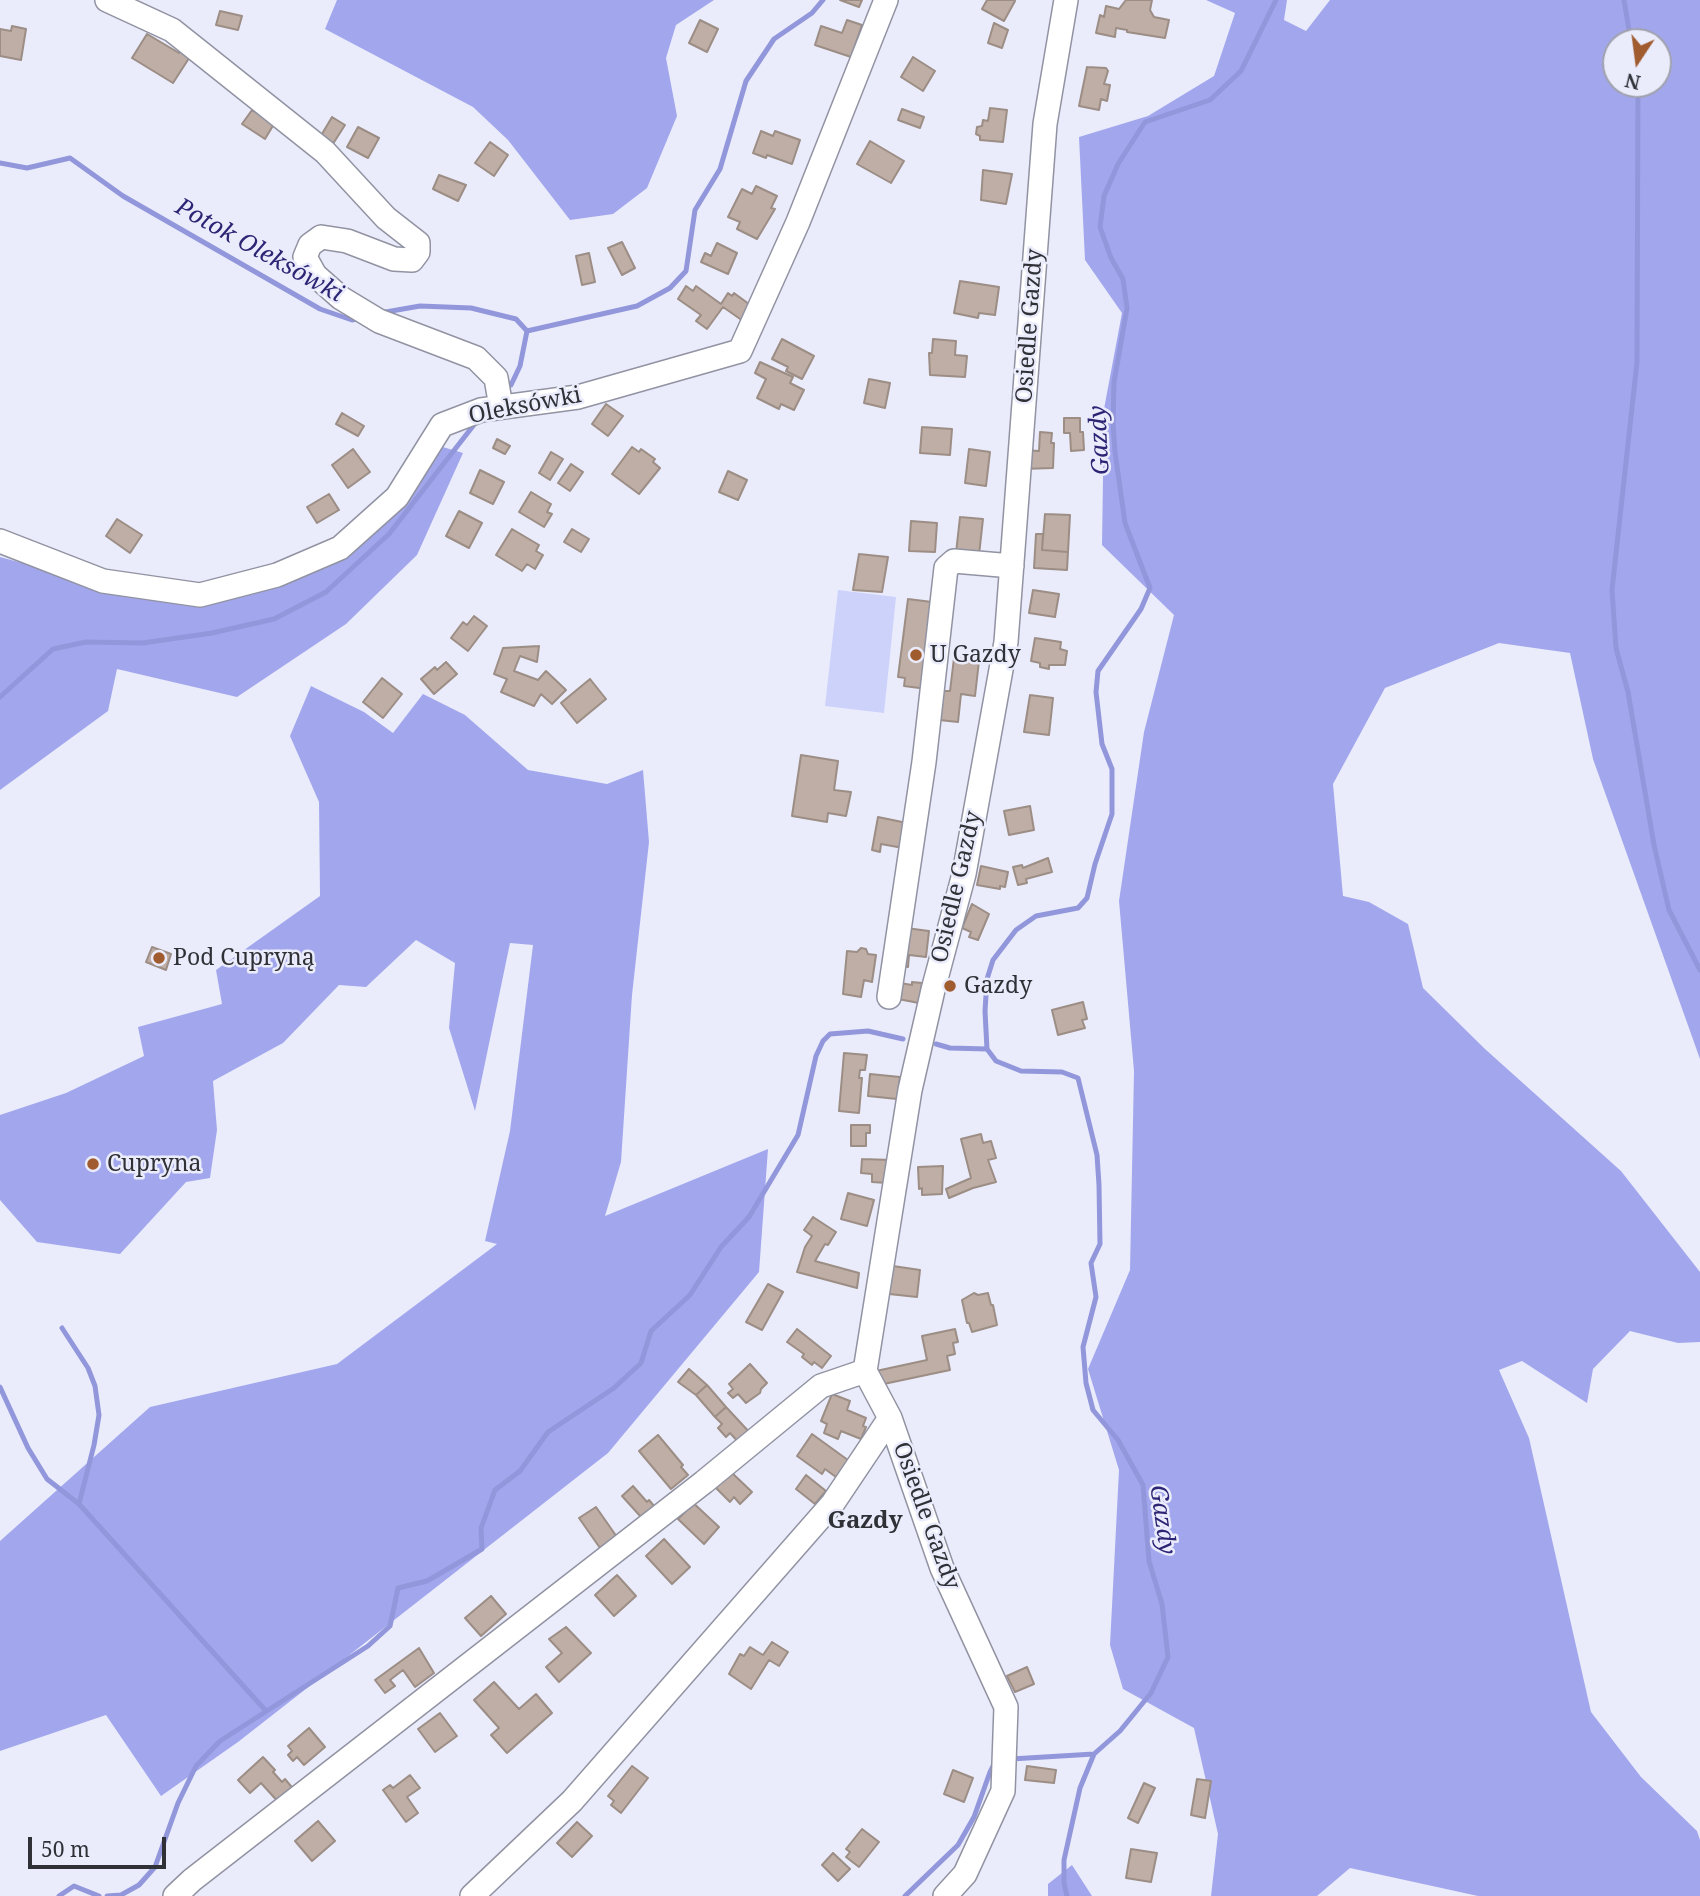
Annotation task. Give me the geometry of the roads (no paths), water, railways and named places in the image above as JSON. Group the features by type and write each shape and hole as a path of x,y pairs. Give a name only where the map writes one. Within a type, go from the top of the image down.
{"street":[{"path":"107,0 172,30 325,152 386,218 418,243 418,253 412,260 394,259 347,241 321,237 310,244 306,257 315,275 341,298 371,316 476,358 496,378 501,407"},
{"name":"Oleksówki","path":"0,541 103,581 200,595 276,575 340,548 397,497 442,425 481,410 578,397 740,351 798,222 886,0"},
{"name":"Osiedle Gazdy","path":"945,1896 965,1874 1003,1791 1006,1707 942,1569 890,1418 864,1371 911,1090 933,990 964,874 1006,642 1045,124 1066,0"},
{"path":"889,996 924,762 946,568 954,561 1012,566"},
{"path":"175,1896 191,1880 693,1491 821,1386 864,1371"},
{"path":"472,1896 572,1801 788,1555 833,1503 890,1418"}],"waterway":[{"name":"Potok Oleksówki","path":"380,313 420,306 471,308 516,319 527,331 637,306 670,288 686,271 695,210 720,169 746,81 774,39 812,13 823,0"},
{"name":"Gazdy","path":"1011,1759 1094,1754 1120,1731 1151,1693 1168,1657 1162,1604 1149,1561 1143,1485 1118,1440 1093,1410 1086,1383 1083,1347 1096,1297 1091,1263 1100,1244 1099,1185 1097,1155 1078,1078 1062,1072 1021,1071 996,1061 987,1049 985,1011 987,979 993,960 1016,930 1036,916 1078,908 1087,898 1112,814 1112,769 1102,744 1096,692 1098,671 1141,609 1150,588 1125,523 1115,452 1114,382 1127,308 1123,279 1111,258 1100,227 1104,196 1118,164 1145,122 1210,100 1241,71 1276,0"},
{"path":"1624,0 1629,28"},
{"path":"1638,98 1637,362 1612,590 1616,648 1628,692 1654,845 1669,910 1700,970"},
{"name":"Potok Oleksówki","path":"0,163 27,168 70,158 123,196 320,309 352,320 360,318"},
{"path":"511,385 520,366 527,331"},
{"path":"0,697 53,649 86,642 143,643 212,633 274,619 326,592 389,534 473,426"},
{"path":"107,1896 121,1895 139,1885 155,1867 178,1803 196,1766 220,1741 368,1646 390,1626 398,1588 427,1581 482,1549 481,1528 495,1490 520,1471 548,1432 614,1388 641,1363 651,1331 690,1295 721,1247 749,1217 798,1135 816,1056 823,1041 830,1034 868,1031 903,1039"},
{"path":"936,1044 950,1048 987,1049"},
{"path":"62,1328 88,1368 95,1386 99,1415 79,1504"},
{"path":"0,1387 28,1448 47,1479 79,1504 266,1711"},
{"path":"1067,1896 1064,1860 1080,1788 1094,1754"},
{"name":"Gazdy","path":"905,1896 958,1845 974,1817 995,1762"},
{"path":"59,1896 74,1886 99,1896"}],"place":[{"name":"U Gazdy","path":"916,655"},
{"name":"Pod Cupryną","path":"159,958"},
{"name":"Gazdy","path":"950,986"},
{"name":"Cupryna","path":"93,1164"}],"district":[{"name":"Gazdy","path":"865,1521"}]}
